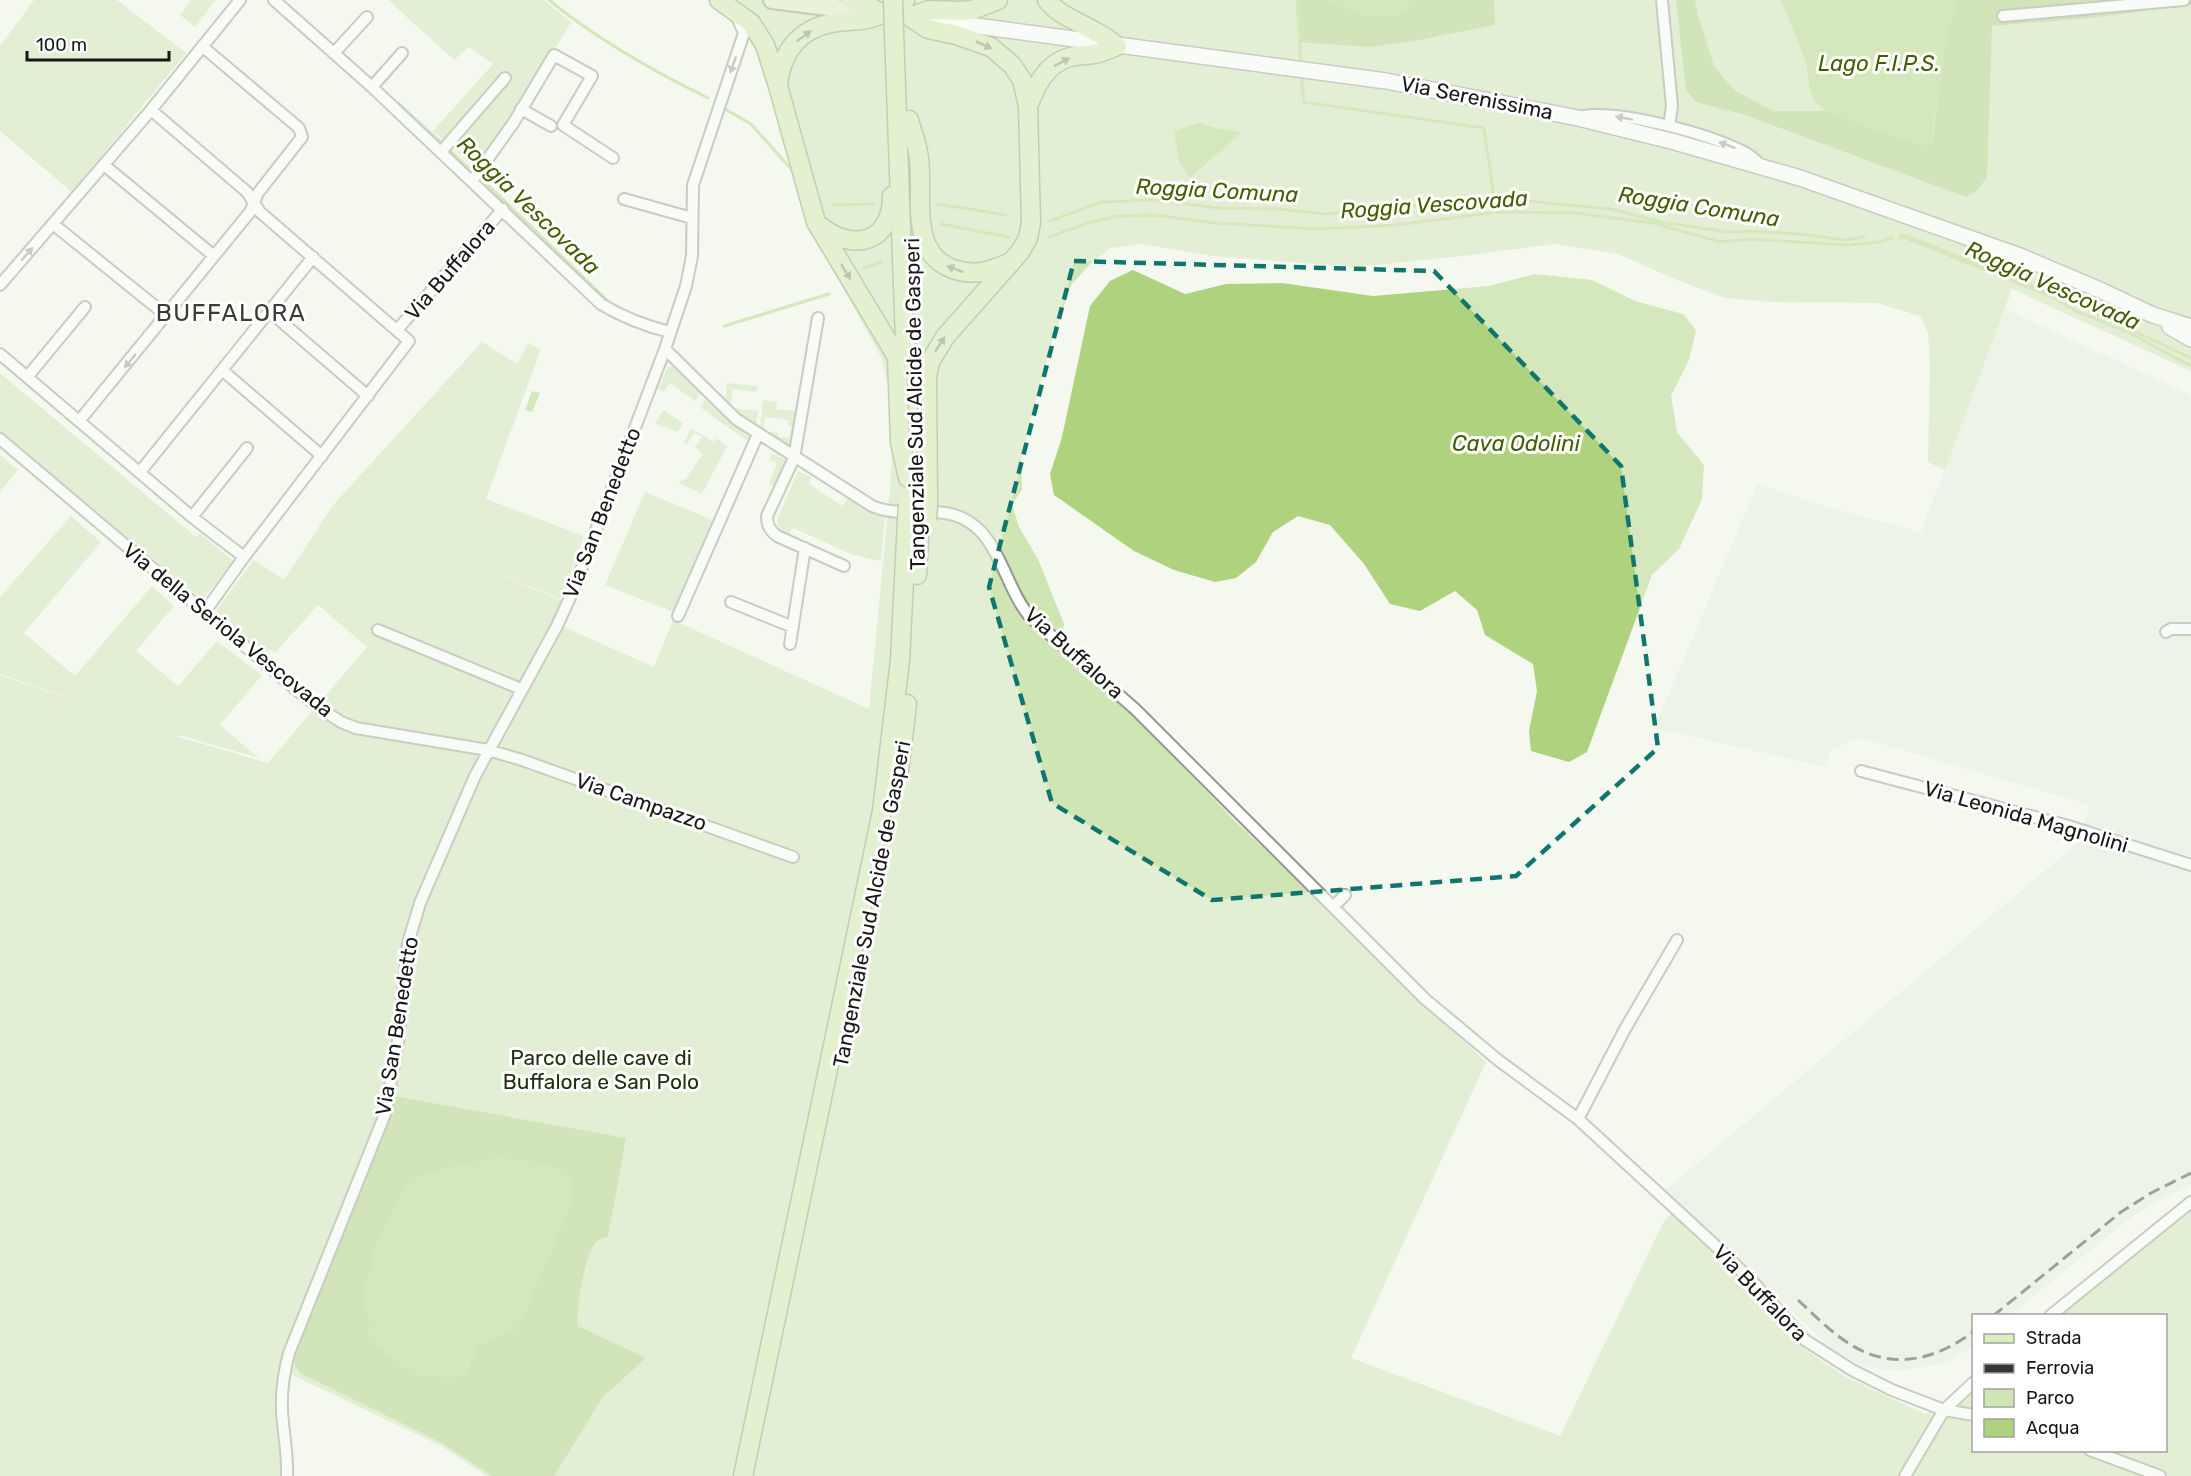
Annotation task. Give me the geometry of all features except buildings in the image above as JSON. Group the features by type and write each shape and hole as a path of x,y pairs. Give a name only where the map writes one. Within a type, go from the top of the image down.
{"highway":[{"path":"851,0 898,12 928,29 977,41 999,53 1012,65 1022,80 1028,106 1031,223 1028,238 1011,262 945,337 930,362 927,376 918,512"},
{"path":"778,86 780,67 787,53 797,39 808,31 833,22 867,21 898,12 929,10 961,12 998,0"},
{"path":"1047,0 1051,6 1074,21 1098,32 1117,46"},
{"path":"727,5 751,23 765,45 816,222 897,357 900,442 908,478"},
{"name":"Tangenziale Sud Alcide de Gasperi","path":"743,1476 882,811 918,512 908,478 904,295 895,71 898,12"},
{"name":"Tangenziale Sud Alcide de Gasperi","path":"754,1476 893,814 910,672 919,546 915,284 909,120 898,12"},
{"path":"1028,106 1037,84 1057,63 1071,57 1097,54 1117,46"},
{"path":"816,222 830,234 852,240 873,237 886,226 891,215 892,199 889,107 895,71"},
{"path":"909,120 918,153 921,225 930,252 947,267 963,273 991,271 1011,262"}],"main road":[{"name":"Via Serenissima","path":"772,0 898,12 1117,46 1386,81 1578,117 1676,142 1822,185 2020,256 2153,315 2191,339"},
{"name":"Via Serenissima","path":"2153,315 2191,327"}],"street":[{"path":"0,285 151,110 240,0"},
{"name":"Via Buffalora","path":"274,0 441,152 475,176 503,209 601,304 622,317 644,326 670,332"},
{"path":"1662,0 1672,106 1669,126"},
{"path":"2003,16 2184,0"},
{"name":"Via San Benedetto","path":"286,1476 282,1388 289,1353 385,1114 398,1042 408,943 420,903 475,776 557,626 572,593 665,349 686,286 692,256 693,185 744,33 727,5"},
{"path":"334,53 367,17"},
{"path":"80,420 250,213 258,193 300,140 302,134 299,128 203,47"},
{"path":"372,87 402,53"},
{"path":"475,176 521,109 554,55 592,76 563,125 613,158"},
{"path":"441,152 505,78"},
{"path":"521,109 550,126"},
{"path":"151,110 247,192 260,212 409,341 204,613"},
{"path":"1578,117 1610,115 1669,126 1743,151 1764,167"},
{"path":"104,165 214,256"},
{"path":"624,199 692,218"},
{"name":"Via Buffalora","path":"397,330 503,209"},
{"path":"53,224 167,316"},
{"path":"140,472 313,257"},
{"path":"28,376 85,307"},
{"path":"269,311 368,396"},
{"path":"818,318 794,458 767,516 767,524 777,536 844,566"},
{"name":"Via Buffalora","path":"665,349 719,404 758,434 878,509 945,513 975,526 989,540 1020,604 1030,617 1135,709 1425,999 1498,1060 1578,1119 1732,1262 1812,1346 1851,1370 1892,1390 1944,1410 1972,1415"},
{"path":"0,354 192,517 244,558"},
{"path":"222,370 322,456"},
{"path":"678,615 758,434"},
{"name":"Via della Seriola Vescovada","path":"0,440 204,613 318,707 341,722 378,733 488,750"},
{"path":"192,517 248,448"},
{"path":"790,644 805,548"},
{"path":"731,602 793,627"},
{"path":"2166,632 2171,629 2191,629"},
{"path":"378,630 521,689"},
{"name":"Via Campazzo","path":"488,750 793,857"},
{"name":"Via Leonida Magnolini","path":"1861,771 2065,825 2191,866"},
{"path":"1333,907 1345,895"},
{"path":"1578,1119 1624,1029 1677,940"},
{"path":"2052,1314 2191,1202"},
{"path":"1905,1476 1944,1410 1972,1384"},
{"path":"2095,1452 2160,1476"}],"highlighted area":[{"path":"1074,261 1434,271 1621,466 1658,748 1516,876 1212,900 1052,803 989,587"}],"shaded area":[{"path":"1299,0 1330,0 1330,2 1398,15 1419,0 1494,0 1495,25 1414,41 1369,47 1297,42 1300,36"},
{"path":"1676,0 1695,0 1714,66 1734,90 1773,111 1826,111 1916,144 1932,142 1943,56 1956,0 2191,0 2191,5 2091,18 1992,26 1987,177 1977,191 1966,197 1745,115 1696,102 1686,90"},
{"path":"2005,309 2191,395 2191,858 2084,825 2090,805 1861,738 1831,749 1826,767 1654,728 1758,484 1827,507 1921,532"},
{"path":"2084,838 2191,871 2191,1185 2132,1217 2011,1314 1972,1314 1972,1346 1959,1356 1941,1364 1898,1371 1877,1369 1857,1363 1835,1351 1662,1193"},
{"path":"394,1096 626,1138 608,1237 599,1240 594,1246 585,1267 578,1307 578,1326 646,1358 603,1397 554,1476 492,1476 442,1443 300,1373 295,1366 294,1356","holes":["570,1207 515,1330 477,1345 464,1375 452,1377 440,1376 415,1367 369,1340 370,1320 362,1297 379,1238"]}],"green space":[{"path":"34,0 117,0 186,53 72,192 0,131 0,46"},
{"path":"190,0 216,0 195,27 180,15"},
{"path":"388,0 544,0 571,22 512,121 476,170 433,131 493,64 469,47 454,60"},
{"name":"Parco delle cave di Buffalora e San Polo","path":"720,0 2191,0 2191,371 2012,289 1945,470 1928,462 1930,363 1928,333 1920,316 1877,303 1773,302 1725,298 1618,254 1555,244 1355,267 1213,256 1141,244 1111,248 1090,264 1071,285 1051,344 1031,418 1021,460 1022,490 1012,504 1019,527 1038,559 1064,624 1059,651 1140,722 1235,821 1486,1062 1351,1358 1560,1436 1665,1219 1673,1213 1749,1285 1807,1351 1846,1377 1925,1414 1960,1399 1972,1387 1972,1452 2167,1452 2167,1314 2058,1314 2191,1206 2191,1476 487,1476 441,1446 280,1369 277,1384 281,1476 0,1476 0,675 169,734 0,674 0,597 71,516 101,542 24,633 75,676 152,586 174,606 136,651 178,686 217,641 262,675 220,725 259,758 183,736 172,735 268,763 367,647 318,605 275,653 270,649 264,656 217,616 217,609 254,560 284,580 333,505 482,342 517,364 528,343 541,349 486,499 584,536 561,599 452,555 573,605 564,627 654,667 673,620 869,709 890,489 892,452 889,388 881,357 809,226 764,62 756,46"},
{"path":"673,365 700,393 695,401 670,383 664,392 658,389 667,368"},
{"path":"0,373 196,537 200,533 233,561 204,598 200,598 0,431"},
{"path":"727,383 758,386 757,392 733,389 731,404 725,403"},
{"path":"705,399 750,438 749,442 701,408"},
{"path":"763,400 777,402 776,409 797,411 792,448 768,434 768,432 778,433 779,437 790,438 789,420 765,417 763,432 760,430"},
{"path":"734,408 758,411 756,427 734,411"},
{"path":"663,410 683,423 678,432 655,424"},
{"path":"691,428 714,442 716,438 727,446 702,494 679,483 682,479 685,480 703,454 695,448 702,437 694,433 687,444 684,443"},
{"path":"772,453 786,460 774,486 769,483 777,463 769,460"},
{"path":"0,455 18,470 0,492"},
{"path":"798,471 811,477 809,484 843,506 848,497 885,517 881,561 853,555 793,528 789,534 780,529 777,520"},
{"path":"645,492 715,521 674,612 605,585"}],"water":[{"path":"1330,0 1419,0 1398,15 1366,17 1330,2"},
{"name":"Lago F.I.P.S.","path":"1781,0 1956,0 1943,56 1931,142 1925,147 1826,111 1815,101 1810,91 1806,62"},
{"path":"1198,123 1242,132 1190,178 1179,161 1174,131"},
{"name":"Cava Odolini","path":"1133,270 1185,294 1226,284 1282,283 1373,296 1489,286 1534,274 1592,280 1635,301 1683,314 1696,330 1689,360 1671,396 1677,432 1704,465 1702,499 1679,549 1652,575 1587,752 1569,762 1531,751 1529,731 1537,691 1533,664 1485,635 1477,610 1455,591 1420,611 1390,604 1364,564 1330,525 1298,516 1273,532 1256,562 1236,578 1215,582 1174,570 1134,551 1054,495 1050,474 1062,437 1090,306 1110,281"},
{"path":"532,391 540,393 532,412 525,410"},
{"path":"499,1157 548,1163 572,1179 570,1207 515,1330 477,1345 464,1375 453,1378 413,1375 369,1340 370,1320 362,1297 379,1238 408,1179 456,1165"}],"waterway":[{"name":"Roggia Comuna","path":"549,0 626,54 708,98"},
{"name":"Roggia Comuna","path":"1297,0 1301,64"},
{"name":"Roggia Comuna","path":"1301,74 1304,102 1484,128 1494,198"},
{"name":"Roggia Vescovada","path":"398,103 490,187 611,304"},
{"name":"Roggia Comuna","path":"725,109 751,124 791,169"},
{"name":"Roggia Comuna","path":"1050,221 1102,202 1151,200 1219,208 1278,209 1325,214 1472,198 1494,198 1611,209 1666,223 1728,232 1799,234 1846,240 1864,237"},
{"name":"Roggia Comuna","path":"832,205 873,204"},
{"name":"Roggia Comuna","path":"937,204 1006,215"},
{"name":"Roggia Vescovada","path":"1049,237 1091,222 1119,216 1154,215 1215,223 1317,229 1396,225 1499,212 1575,213 1653,223 1720,242 1751,239 1848,245 1879,242 1892,238"},
{"name":"Roggia Vescovada","path":"941,224 1009,237"},
{"name":"Roggia Vescovada","path":"1901,235 2063,298 2191,358"},
{"name":"Roggia Vescovada","path":"1899,238 1906,238 2050,296 2076,311 2128,332 2191,366"},
{"name":"Roggia Vescovada","path":"864,268 881,262"},
{"name":"Roggia Vescovada","path":"724,326 829,294"}],"railway":[{"path":"1995,1314 2121,1212 2151,1193 2191,1173"},
{"path":"1798,1300 1848,1343 1864,1352 1880,1357 1912,1359 1928,1355 1944,1349 1972,1332"}],"district":[{"name":"BUFFALORA","path":"231,313"}]}
